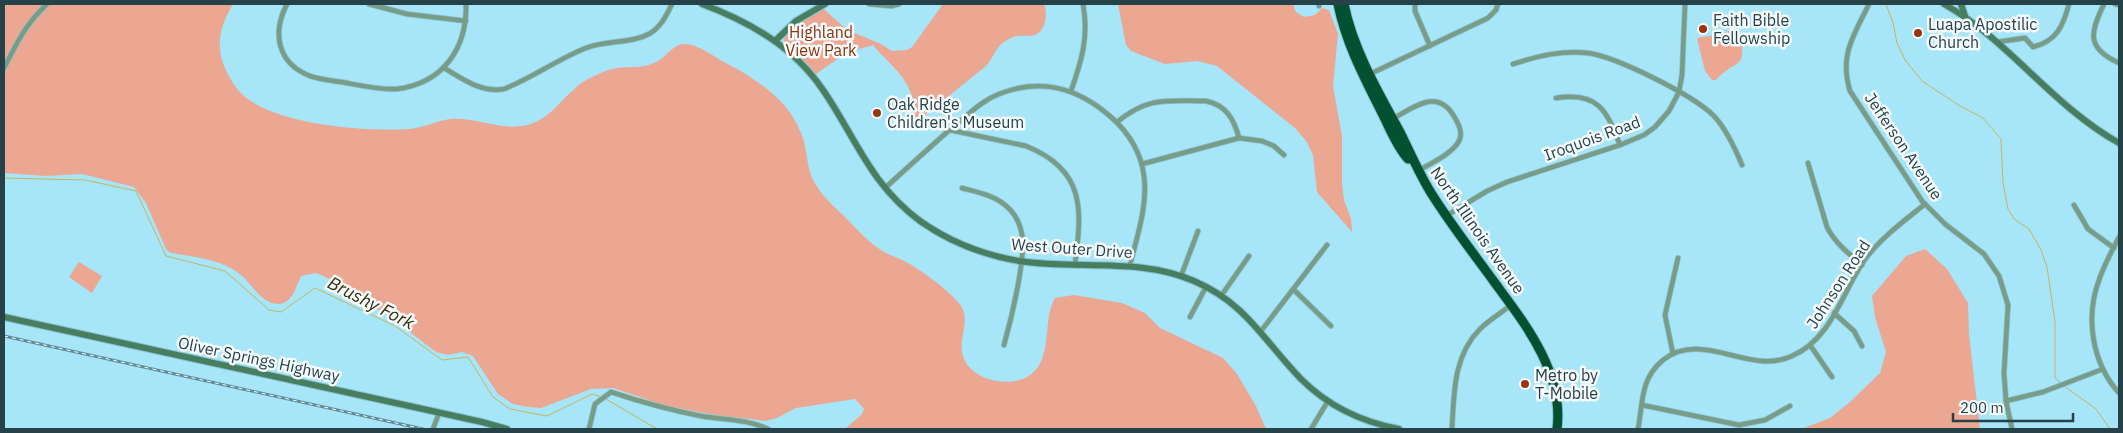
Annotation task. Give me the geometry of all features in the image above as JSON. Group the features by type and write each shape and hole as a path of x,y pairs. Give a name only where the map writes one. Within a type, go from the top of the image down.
{"highway":[{"path":"1338,4 1347,40 1368,76"},
{"name":"North Illinois Avenue","path":"1344,4 1351,33 1368,76 1416,169 1446,216 1512,304 1532,334 1546,362 1555,394 1558,425"},
{"path":"1558,425 1563,429"}],"street":[{"path":"4,68 31,19 47,4"},
{"path":"287,4 280,22 278,34 280,47 287,59 297,69 310,76 365,86 395,89 420,82 444,68 457,51 466,21 466,4"},
{"path":"369,4 407,14 466,21"},
{"path":"444,68 480,88 493,91 504,89 586,48 606,42 633,40 650,34 664,20 672,4"},
{"name":"West Outer Drive","path":"702,4 744,21 775,40 804,67 822,89 864,160 885,188 908,211 947,238 983,253 1020,261 1130,266 1157,269 1181,276 1206,287 1242,312 1303,380 1328,401 1360,418 1400,429"},
{"path":"775,40 789,27 825,4"},
{"path":"869,4 890,6 900,4"},
{"path":"1071,91 1082,60 1086,38 1084,4"},
{"path":"1414,4 1415,11 1430,46"},
{"path":"1368,76 1488,18 1496,10 1498,4"},
{"name":"Iroquois Road","path":"1446,216 1487,191 1507,182 1620,145 1644,135 1655,127 1669,112 1679,92 1682,75 1684,4"},
{"name":"Jefferson Avenue","path":"1869,4 1847,53 1847,80 1853,96 1925,204 1945,224 1984,254 2002,282 2008,305 2004,356 2006,401 2012,429"},
{"path":"1944,4 1965,16 1997,42 2087,123 2119,142"},
{"path":"1961,4 1965,16"},
{"path":"1997,42 2025,38 2033,47 2045,43 2060,32 2064,25 2069,4"},
{"path":"2104,4 2095,24 2093,39 2100,52 2119,63"},
{"path":"2115,4 2119,5"},
{"path":"1513,64 1552,54 1588,53 1622,63 1700,104 1715,117 1736,150 1742,165"},
{"path":"885,188 987,100 1011,90 1035,86 1071,91 1095,103 1117,122 1132,141 1142,164 1144,201 1130,266"},
{"path":"1556,98 1574,96 1595,103 1610,119 1620,145"},
{"path":"1117,122 1134,109 1153,102 1163,100 1206,101 1213,102 1227,111 1232,118 1239,138"},
{"path":"1390,121 1420,104 1437,101 1444,104 1457,120 1461,133 1460,140 1450,150 1416,169"},
{"path":"950,130 1026,146 1038,151 1058,166 1070,182 1079,205 1080,228 1075,264"},
{"path":"1142,164 1239,138 1262,141 1274,146 1284,155"},
{"path":"1808,162 1827,226 1832,236 1840,246 1862,265"},
{"path":"962,188 987,195 1005,205 1011,210 1022,235 1014,304 1004,345"},
{"name":"Johnson Road","path":"1638,429 1645,386 1651,373 1672,354 1699,348 1752,360 1774,361 1793,356 1810,345 1824,330 1862,265 1886,237 1925,204"},
{"path":"2074,204 2088,229 2114,248"},
{"path":"1181,276 1198,231"},
{"path":"2119,237 2099,279 2092,316 2095,346 2103,369 2119,394"},
{"path":"1261,331 1327,245"},
{"path":"1221,296 1249,256"},
{"path":"1672,354 1665,315 1678,258"},
{"path":"1190,317 1206,287"},
{"path":"1294,290 1331,326"},
{"path":"1452,429 1456,374 1470,342 1481,328 1512,304"},
{"path":"1834,313 1854,331 1862,346"},
{"name":"Oliver Springs Highway","path":"4,317 507,429"},
{"path":"1810,345 1832,377"},
{"path":"2006,401 2043,392 2103,369"},
{"path":"589,429 595,404 609,393 664,409 723,420 752,422 768,429"},
{"path":"1311,429 1328,401"},
{"path":"1642,405 1739,425 1765,420 1790,406"},
{"path":"433,429 439,413"}],"green space":[{"path":"4,4 233,4 220,36 221,55 228,75 235,86 248,99 267,110 290,118 342,127 367,129 409,129 450,119 472,120 515,127 527,125 545,117 575,88 594,76 616,68 651,64 660,60 681,44 696,46 747,75 779,100 788,110 801,133 811,175 827,200 873,244 889,255 906,262 922,272 957,301 962,307 965,320 962,352 965,361 978,374 997,381 1007,382 1025,378 1034,372 1044,353 1051,308 1055,298 1074,295 1122,303 1145,313 1160,328 1223,358 1237,374 1256,406 1266,429 845,429 862,414 864,409 855,399 796,408 777,418 766,421 715,415 666,406 613,388 591,389 541,408 513,404 498,394 473,356 462,352 448,355 436,352 382,311 371,308 330,279 316,273 301,276 290,298 278,304 267,301 240,274 224,265 207,259 171,253 166,249 146,203 134,187 82,174 46,176 4,173"},
{"name":"Highland View Park","path":"943,4 1044,4 1046,17 1044,26 1039,33 1032,36 1014,37 1005,41 998,47 986,66 914,124 913,99 909,88 873,45 846,53 816,74 784,43 785,37 793,27 824,9 847,30 881,44 892,51 907,50 912,47"},
{"path":"1118,4 1293,4 1296,12 1304,17 1315,15 1322,8 1329,10 1338,34 1333,86 1342,136 1344,200 1351,219 1352,232 1317,192 1313,155 1307,142 1295,128 1217,66 1197,61 1165,64 1131,51 1126,45"},
{"path":"1734,29 1741,35 1741,60 1716,80 1712,80 1705,71 1697,38 1716,35"},
{"path":"1925,249 1947,269 1968,303 1969,334 1980,429 1801,429 1830,418 1880,373 1886,352 1875,317 1872,296 1906,256"},
{"path":"79,262 102,276 92,293 69,277"}],"waterway":[{"path":"1886,4 1893,23 1897,43 1905,60 1922,81 1960,106 1983,118 2001,139 2003,183 2008,209 2014,219 2029,229 2041,250 2047,267 2055,322 2055,378 2061,383"},
{"name":"Brushy Fork","path":"4,178 85,180 136,191 166,256 225,271 269,310 281,312 315,288 395,326 442,360 468,357 493,397 510,409 547,416 592,394 602,397"},
{"path":"2064,386 2096,409 2110,429"},
{"name":"Brushy Fork","path":"606,399 657,429"}],"railway":[{"path":"4,336 423,429"}],"place":[{"name":"Faith Bible Fellowship","path":"1703,29"},
{"name":"Luapa Apostilic Church","path":"1918,33"},
{"name":"Oak Ridge Children's Museum","path":"877,113"},
{"name":"Metro by T-Mobile","path":"1525,384"}]}
